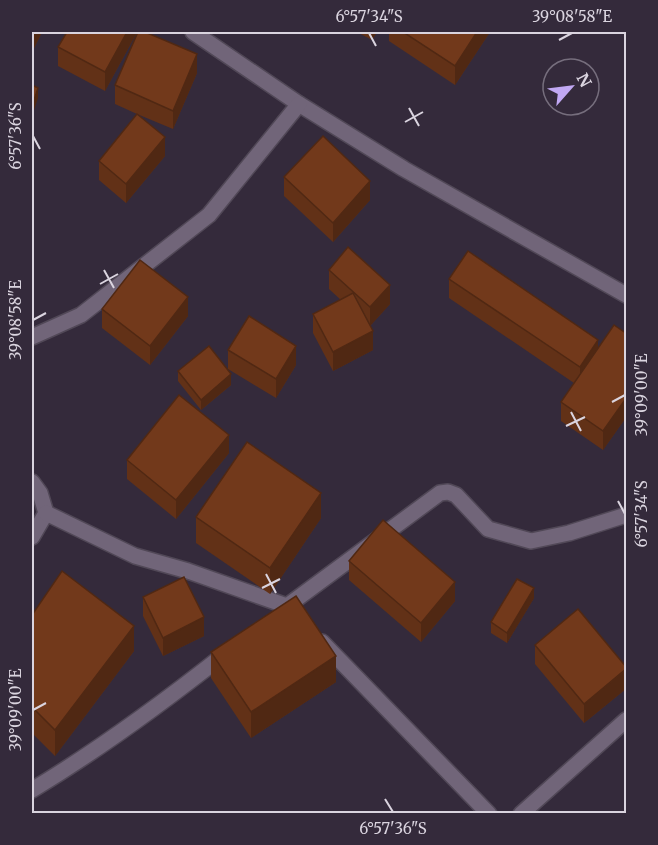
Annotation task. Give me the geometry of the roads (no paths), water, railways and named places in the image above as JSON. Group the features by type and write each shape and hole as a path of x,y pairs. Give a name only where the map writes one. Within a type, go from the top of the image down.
{"street":[{"path":"193,32 299,104 404,169 627,295"},
{"path":"32,337 81,315 208,215 299,104"},
{"path":"32,482 40,493 46,513 32,537"},
{"path":"268,620 440,493 448,492 456,495 488,529 531,541 569,533 627,515"},
{"path":"46,513 135,556 287,606 489,813"},
{"path":"32,790 79,762 166,700 240,642"},
{"path":"521,813 627,720"}]}
